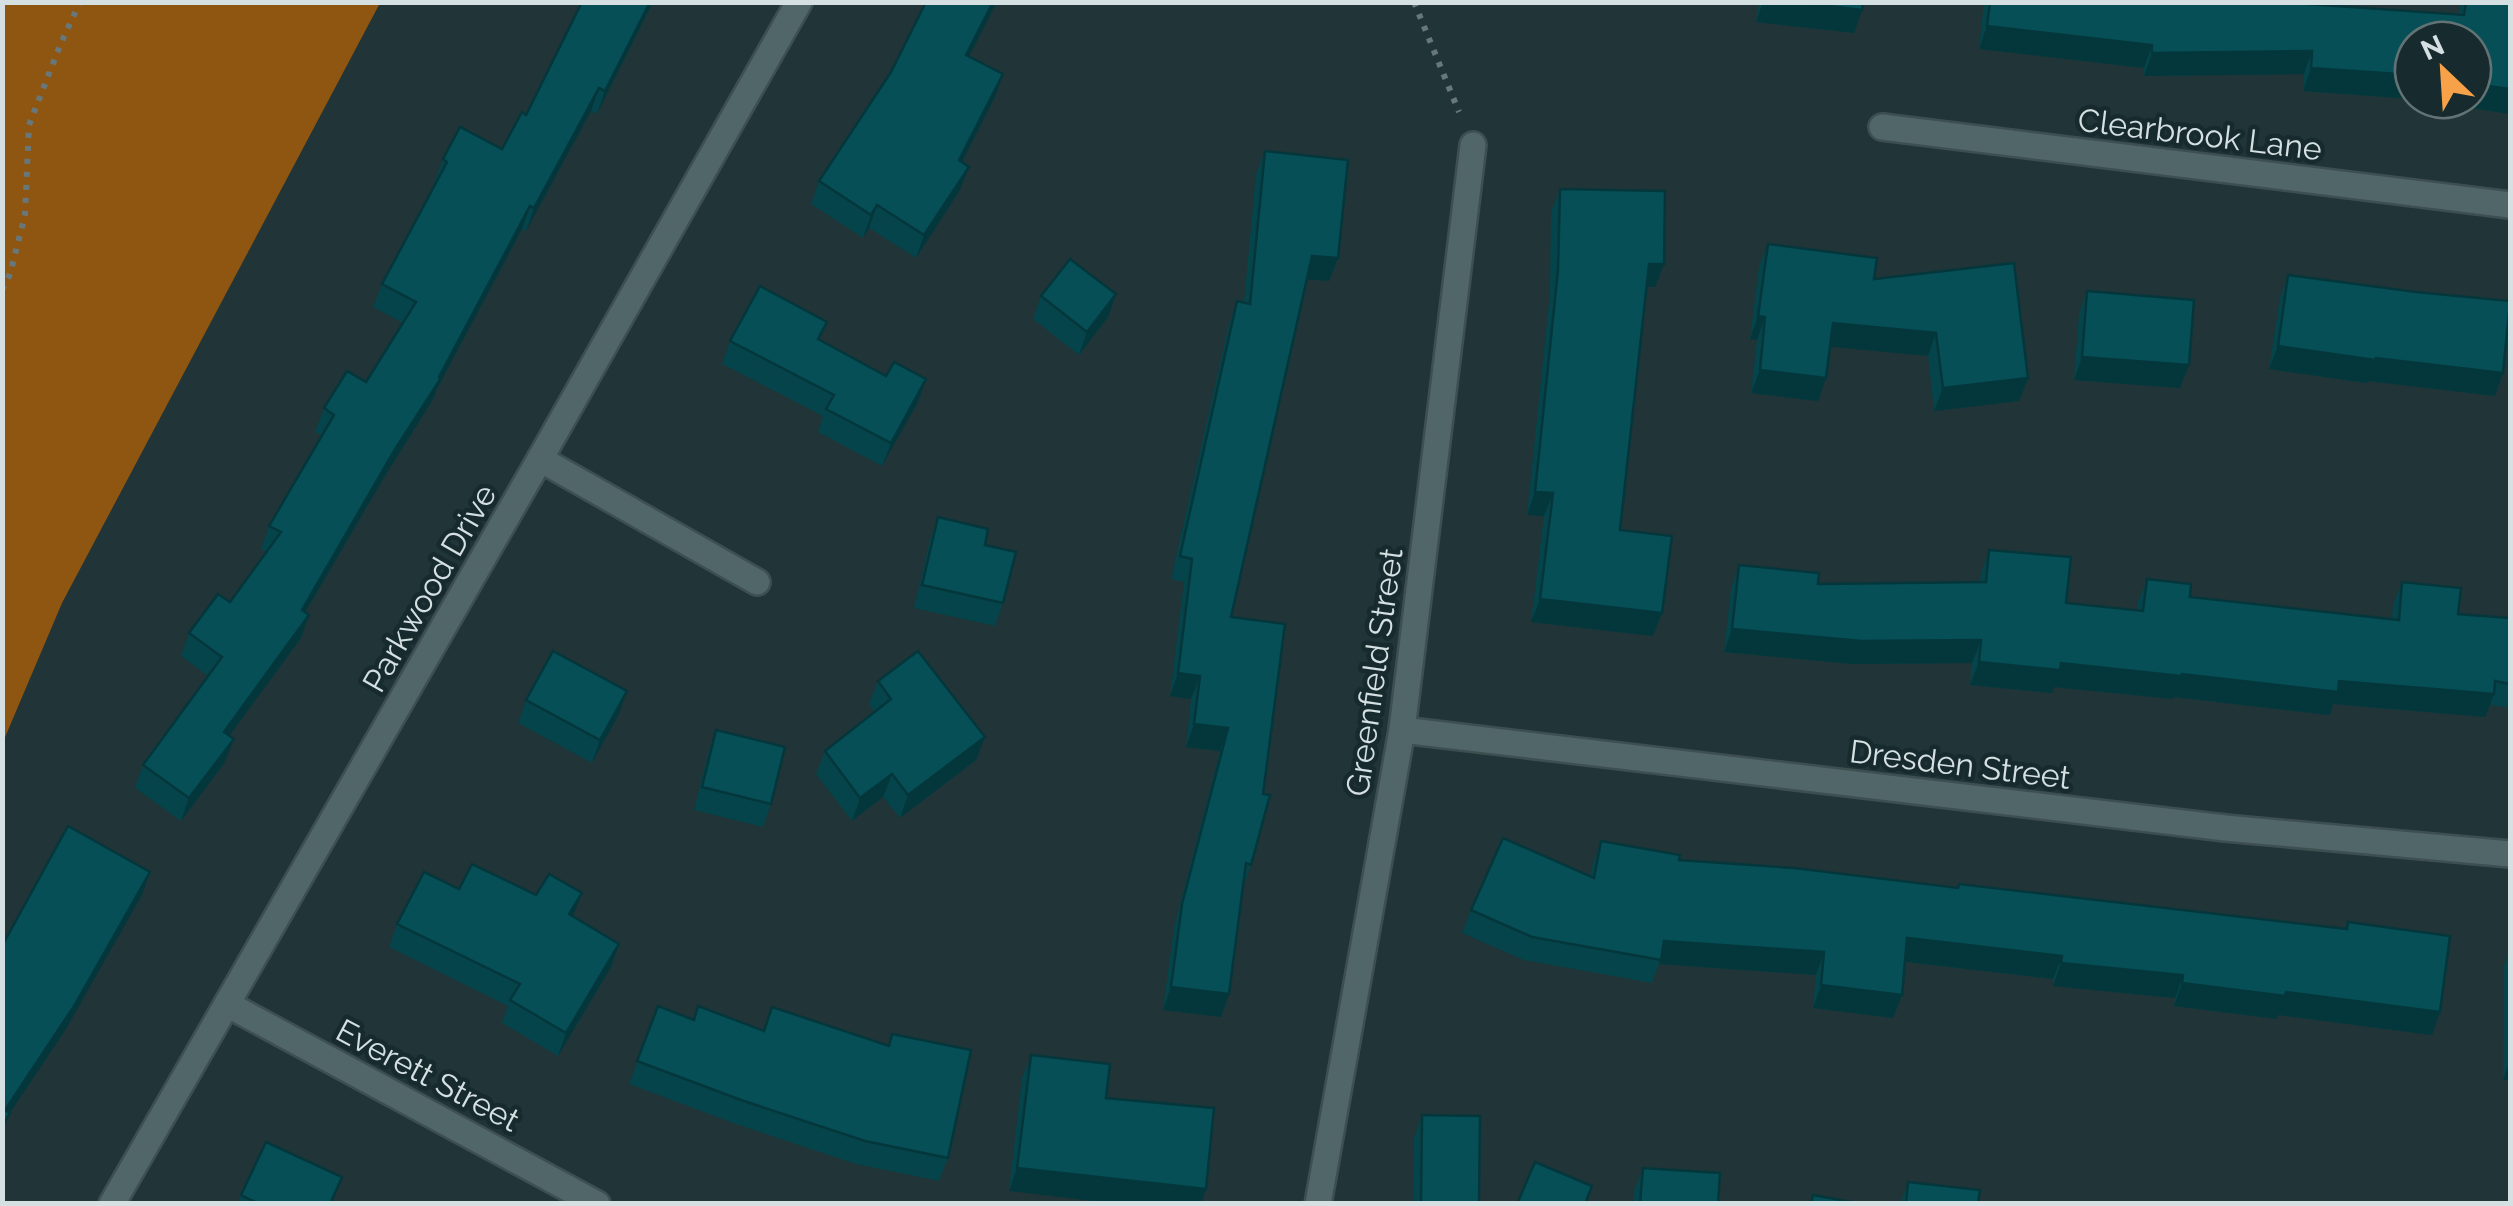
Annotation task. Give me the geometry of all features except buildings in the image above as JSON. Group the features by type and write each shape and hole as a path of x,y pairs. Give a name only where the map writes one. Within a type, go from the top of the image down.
{"street":[{"name":"Parkwood Drive","path":"112,1204 799,2"},
{"name":"Clearbrook Lane","path":"1882,127 2510,205"},
{"name":"Greenfield Street","path":"1318,1204 1402,730 1473,145"},
{"path":"540,459 757,582"},
{"name":"Dresden Street","path":"1402,730 2226,828 2510,854"},
{"name":"Everett Street","path":"227,1004 597,1204"}],"path":[{"path":"2,290 26,215 29,124 60,42 80,2"},
{"path":"1414,2 1473,145"}],"shaded area":[{"path":"3,2 380,3 62,603 3,742"}]}
